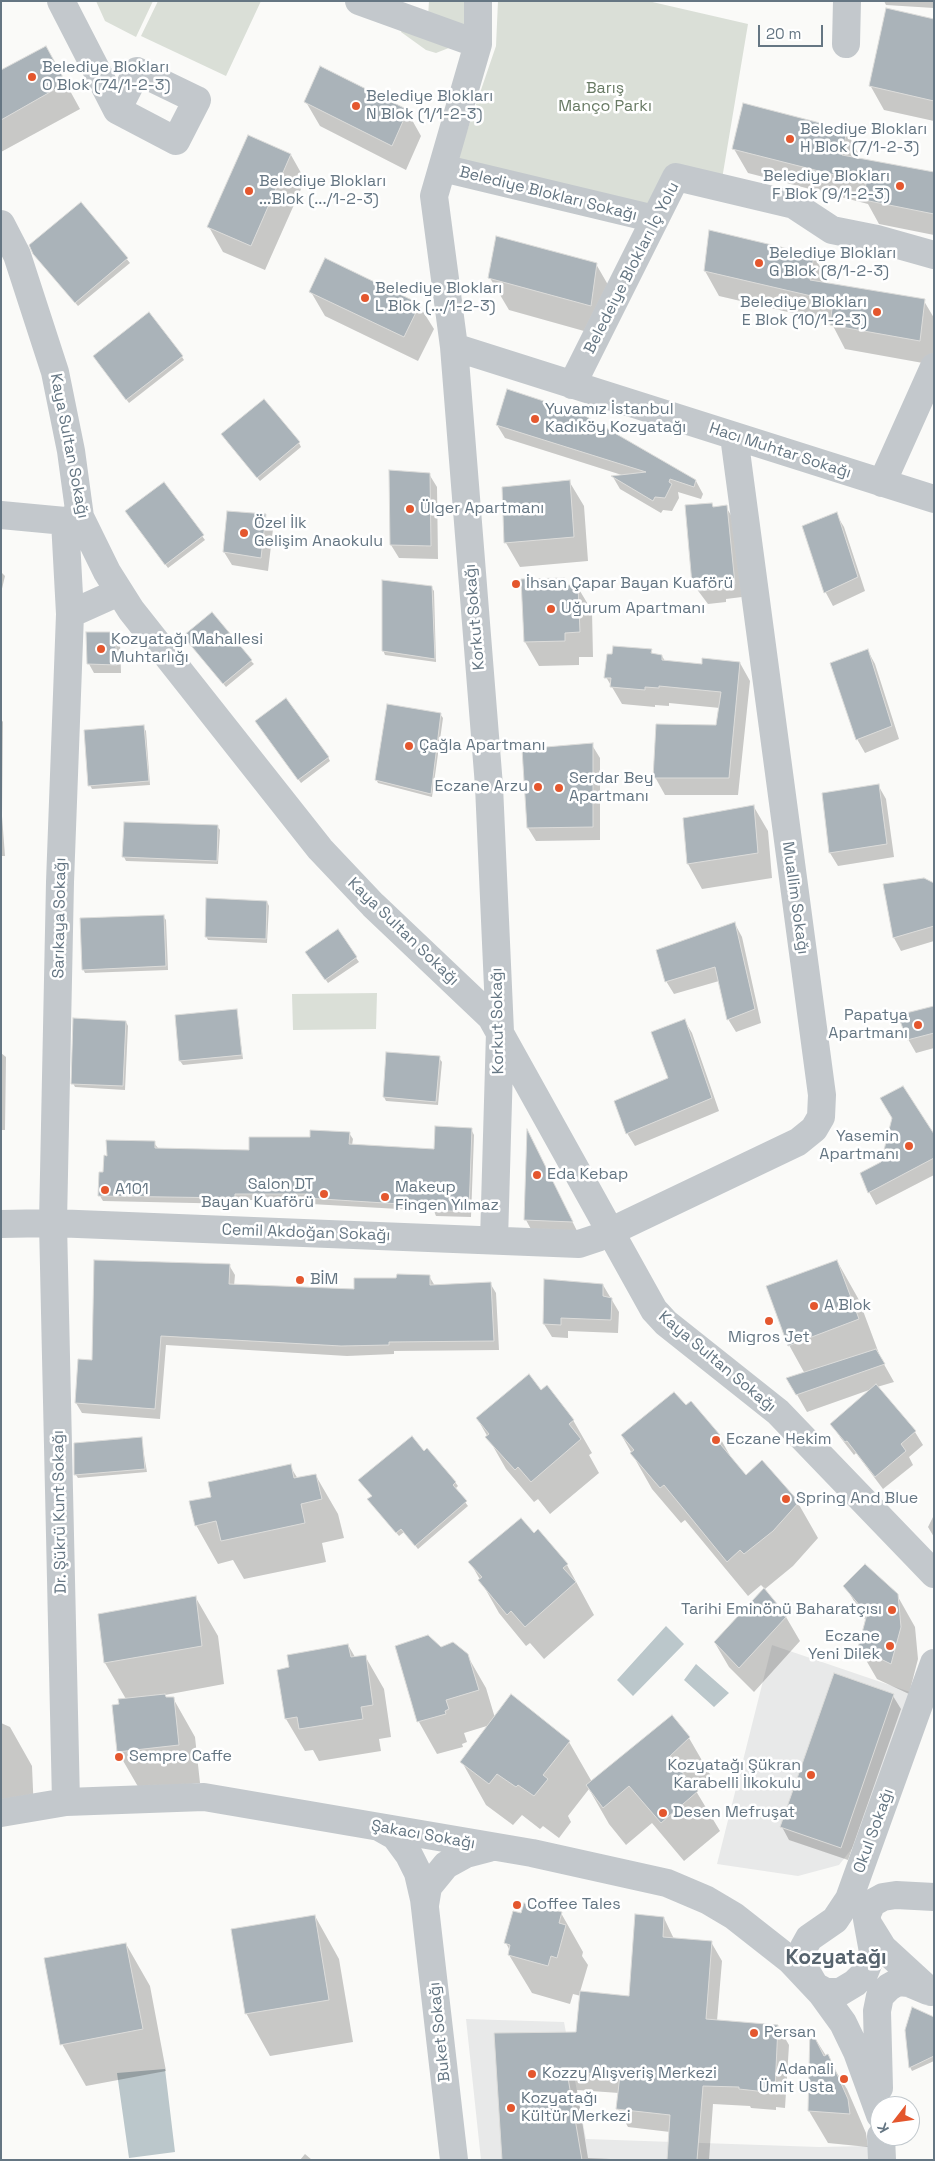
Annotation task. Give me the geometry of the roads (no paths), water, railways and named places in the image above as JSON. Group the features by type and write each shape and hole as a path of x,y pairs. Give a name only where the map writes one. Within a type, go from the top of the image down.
{"street":[{"path":"61,1 117,110"},
{"path":"359,1 478,44"},
{"name":"Korkut Sokağı","path":"478,1 478,44 434,196 454,347 489,786 500,1032 494,1240"},
{"path":"846,44 847,1"},
{"name":"Belediye Blokları Sokağı","path":"442,168 655,219"},
{"name":"Beledeiye Blokları İç Yolu","path":"572,385 676,177 794,205 832,230 877,239 934,255"},
{"name":"Kaya Sultan Sokağı","path":"1,224 17,256 55,372 71,451 73,519 136,617 320,849 380,911 481,1006 500,1032 609,1232 644,1294 661,1318 778,1412 931,1572"},
{"name":"Hacı Muhtar Sokağı","path":"454,347 934,499"},
{"path":"882,483 934,367"},
{"name":"Muallim Sokağı","path":"609,1232 798,1142 814,1129 822,1110 822,1095 734,436"},
{"path":"1,515 73,519"},
{"name":"Sarıkaya Sokağı","path":"53,1223 60,882 73,519"},
{"path":"70,614 119,592"},
{"name":"Cemil Akdoğan Sokağı","path":"1,1224 53,1223 578,1244 609,1232"},
{"name":"Dr. Şükrü Kunt Sokağı","path":"53,1223 66,1802"},
{"name":"Okul Sokağı","path":"934,1663 849,1899 835,1920 809,1938 804,1947 803,1963 812,1983 823,1991 835,1993 849,1987 864,1974 873,1952 867,1917 870,1884 934,1705"},
{"name":"Şakacı Sokağı","path":"1,1813 66,1802 204,1797 494,1847 654,1879 697,1895 745,1924 790,1960 828,2001 851,2039 875,2096"},
{"name":"Buket Sokağı","path":"377,1827 395,1836 409,1855 418,1873 426,1905 454,2160"},
{"name":"Buket Sokağı","path":"426,1905 428,1886 446,1865 466,1854 494,1847"},
{"path":"932,1993 884,1948 873,1934 867,1917 872,1903 883,1897 934,1897"},
{"path":"880,2096 877,2027 879,2000 886,1989 898,1982 915,1985 932,1993"},
{"path":"881,2146 882,2160"}],"place":[{"name":"Belediye Blokları O Blok (74/1-2-3)","path":"32,77"},
{"name":"Belediye Blokları N Blok (1/1-2-3)","path":"356,106"},
{"name":"Belediye Blokları H Blok (7/1-2-3)","path":"790,139"},
{"name":"Belediye Blokları F Blok (9/1-2-3)","path":"900,186"},
{"name":"Belediye Blokları ...Blok (.../1-2-3)","path":"249,191"},
{"name":"Belediye Blokları G Blok (8/1-2-3)","path":"759,263"},
{"name":"Belediye Blokları L Blok (.../1-2-3)","path":"365,298"},
{"name":"Belediye Blokları E Blok (10/1-2-3)","path":"877,312"},
{"name":"Yuvamız İstanbul Kadıköy Kozyatağı","path":"535,419"},
{"name":"Ülger Apartmanı","path":"410,509"},
{"name":"Özel İlk Gelişim Anaokulu","path":"244,533"},
{"name":"İhsan Çapar Bayan Kuaförü","path":"516,584"},
{"name":"Uğurum Apartmanı","path":"551,609"},
{"name":"Kozyatağı Mahallesi Muhtarlığı","path":"101,649"},
{"name":"Çağla Apartmanı","path":"409,746"},
{"name":"Eczane Arzu","path":"538,787"},
{"name":"Serdar Bey Apartmanı","path":"559,788"},
{"name":"Papatya Apartmanı","path":"918,1025"},
{"name":"Yasemin Apartmanı","path":"909,1146"},
{"name":"Eda Kebap","path":"537,1175"},
{"name":"A101","path":"105,1190"},
{"name":"Salon DT Bayan Kuaförü","path":"324,1194"},
{"name":"Makeup Fingen Yılmaz","path":"385,1197"},
{"name":"BİM","path":"300,1280"},
{"name":"A Blok","path":"814,1306"},
{"name":"Migros Jet","path":"769,1321"},
{"name":"Eczane Hekim","path":"716,1440"},
{"name":"Spring And Blue","path":"786,1499"},
{"name":"Tarihi Eminönü Baharatçısı","path":"892,1610"},
{"name":"Eczane Yeni Dilek","path":"890,1646"},
{"name":"Sempre Caffe","path":"119,1757"},
{"name":"Kozyatağı Şükran Karabelli İlkokulu","path":"811,1775"},
{"name":"Desen Mefruşat","path":"663,1813"},
{"name":"Coffee Tales","path":"517,1905"},
{"name":"Persan","path":"754,2033"},
{"name":"Kozzy Alışveriş Merkezi","path":"532,2074"},
{"name":"Adanali Ümit Usta","path":"844,2079"},
{"name":"Kozyatağı Kültür Merkezi","path":"511,2108"}],"district":[{"name":"Kozyatağı","path":"836,1958"}],"park label":[{"name":"Barış Manço Parkı","path":"605,98"}]}
